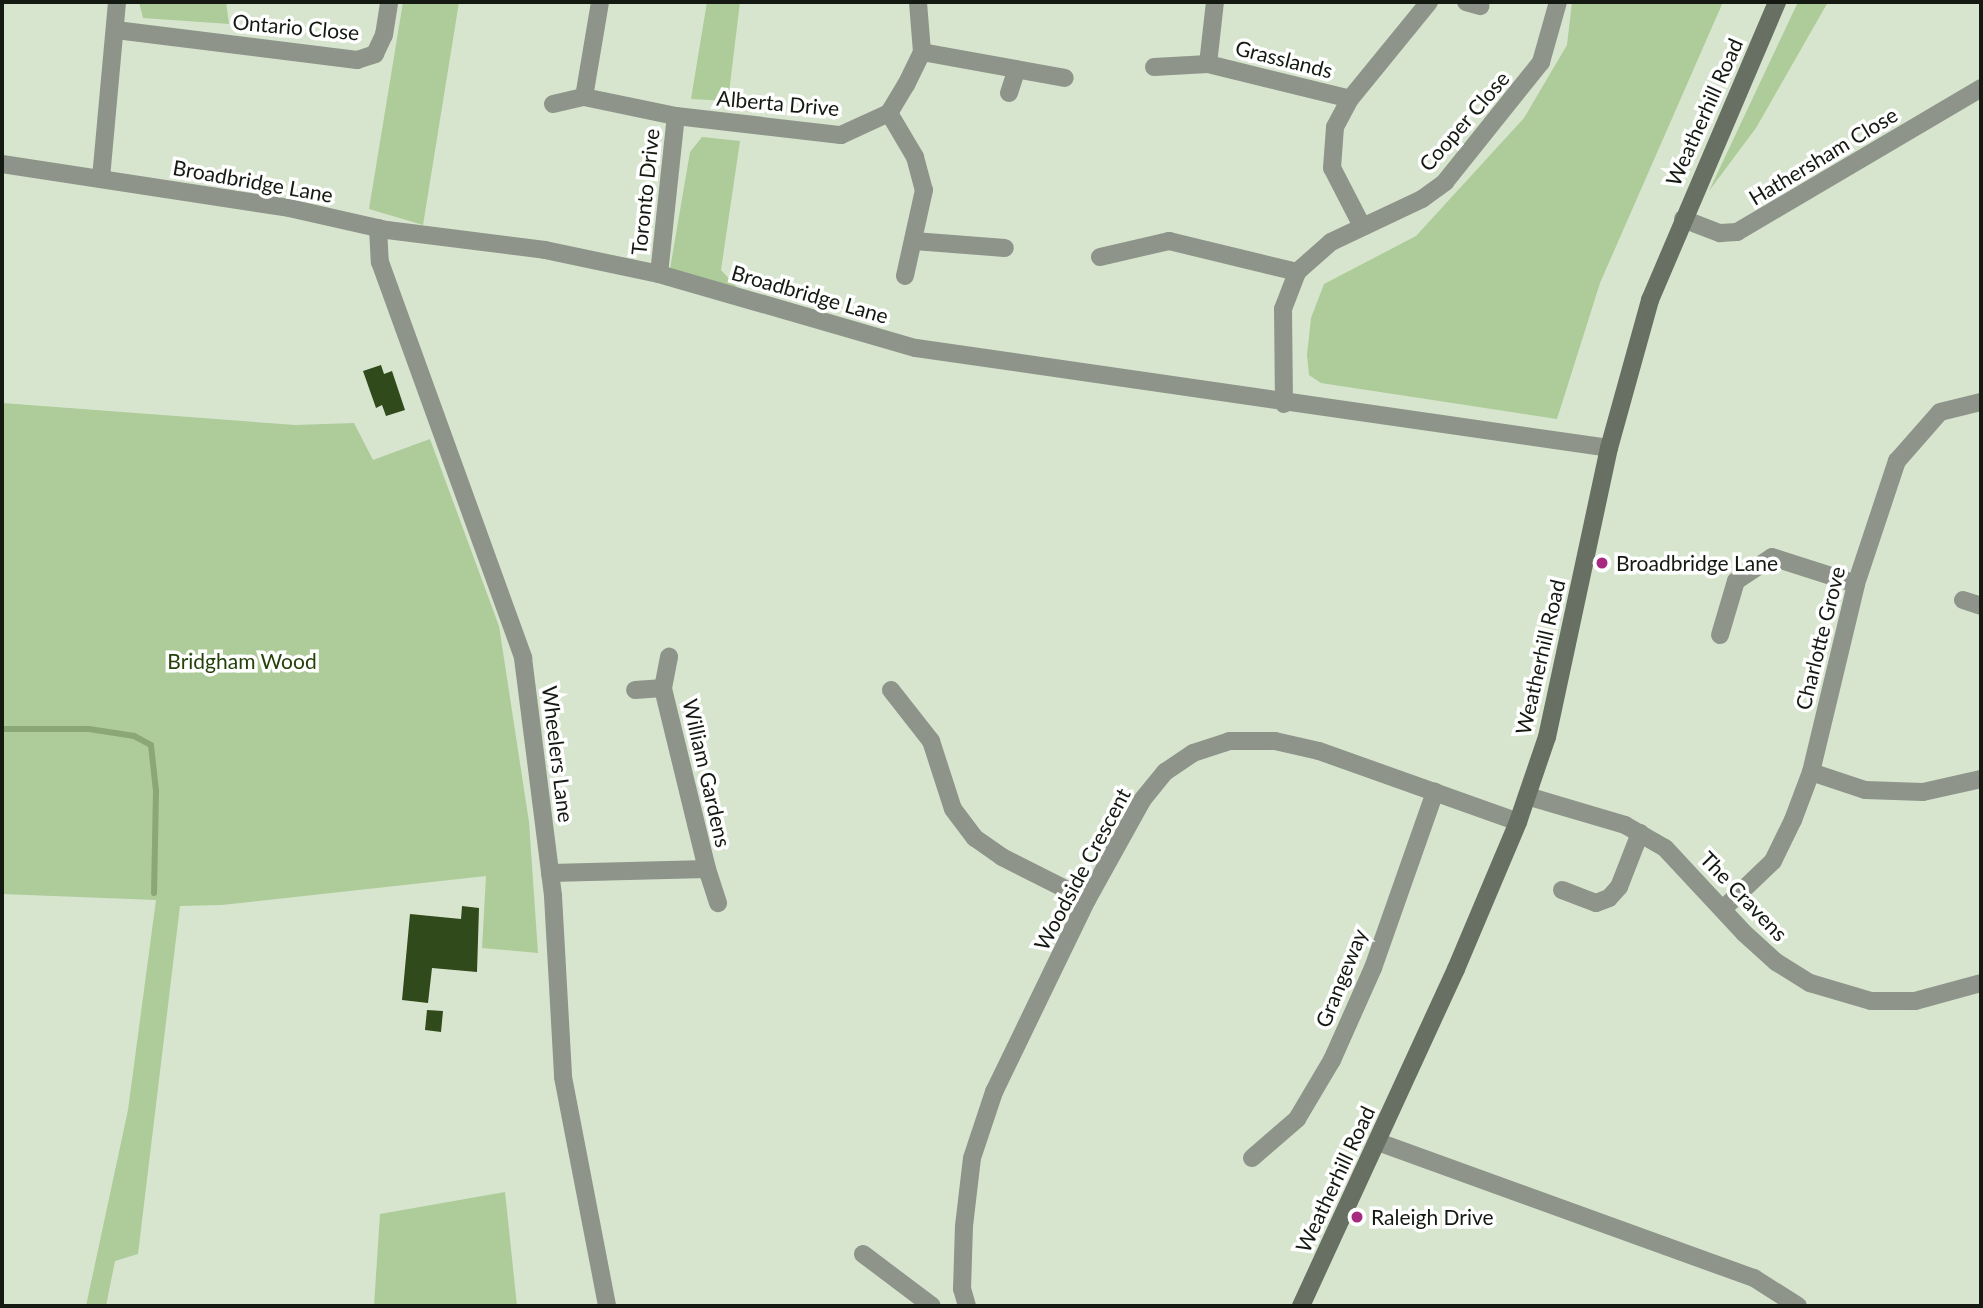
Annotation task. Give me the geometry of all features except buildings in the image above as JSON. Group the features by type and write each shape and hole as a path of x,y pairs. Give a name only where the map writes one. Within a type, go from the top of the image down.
{"street":[{"path":"101,178 117,2"},
{"name":"Ontario Close","path":"116,30 357,60 375,54 384,35 389,2"},
{"path":"583,97 600,2"},
{"path":"905,276 924,190 915,157 889,113 922,52 918,2"},
{"name":"Grasslands","path":"1208,64 1215,2"},
{"name":"Grasslands","path":"1363,226 1332,168 1335,127 1350,99 1429,2"},
{"name":"Cooper Close","path":"1284,404 1283,309 1297,272 1314,254 1363,226 1422,199 1445,182 1541,62 1558,2"},
{"name":"Weatherhill Road","path":"1301,1306 1378,1142 1518,822 1558,689 1609,448 1650,300 1777,2"},
{"path":"922,52 1065,78"},
{"name":"Grasslands","path":"1154,67 1208,64 1350,99"},
{"path":"1009,93 1017,69"},
{"name":"Hathersham Close","path":"1683,219 1720,233 1737,232 1981,89"},
{"name":"Alberta Drive","path":"553,104 583,97 676,116 841,135 889,113"},
{"name":"Toronto Drive","path":"659,274 676,116"},
{"name":"Broadbridge Lane","path":"2,164 101,178 378,228 545,250 659,274 916,348 1284,404 1609,448"},
{"name":"Wheelers Lane","path":"378,228 380,262 519,641 550,873 563,1077 607,1306"},
{"path":"914,241 1005,248"},
{"path":"1100,257 1170,241 1297,272"},
{"name":"Charlotte Grove","path":"1724,908 1773,861 1811,772 1856,584 1897,461 1940,412 1981,402"},
{"path":"1720,635 1736,581 1772,557 1856,584"},
{"path":"1963,600 1981,606"},
{"name":"William Gardens","path":"669,656 663,688 707,869 718,903"},
{"name":"William Gardens","path":"635,690 663,688"},
{"path":"891,690 931,741 953,810 975,838 1002,857 1087,900"},
{"name":"Woodside Crescent","path":"967,1306 962,1289 964,1226 972,1158 994,1092 1087,900 1143,799 1165,772 1193,753 1229,741 1275,741 1319,751 1518,822"},
{"path":"1811,772 1866,790 1923,792 1981,779"},
{"name":"Grangeway","path":"1252,1158 1297,1119 1332,1060 1373,968 1436,792"},
{"name":"The Cravens","path":"1527,796 1640,833 1665,848 1776,962 1810,983 1845,996 1915,1001 1981,983"},
{"path":"1562,890 1597,903 1609,898 1619,887 1640,833"},
{"name":"William Gardens","path":"550,873 707,869"},
{"path":"1378,1142 1754,1279 1798,1306"},
{"path":"863,1254 932,1306"}],"green space":[{"path":"139,2 226,2 229,24 143,18"},
{"path":"403,2 459,2 423,225 369,209"},
{"path":"707,2 740,2 728,101 691,99"},
{"path":"1572,2 1723,2 1600,283 1557,419 1321,383 1309,375 1307,355 1311,318 1324,284 1416,236 1524,118 1567,45"},
{"path":"1798,2 1828,2 1756,128 1709,191"},
{"path":"702,137 740,141 721,270 748,299 670,269 690,152"},
{"name":"Bridgham Wood","path":"2,403 295,425 354,423 373,460 430,439 499,626 529,822 538,953 482,948 486,876 222,905 180,906 138,1254 115,1261 106,1306 86,1306 128,1110 156,900 2,894"},
{"path":"505,1192 517,1306 374,1306 380,1214"}],"waterway":[{"path":"2,729 89,729 134,736 151,745 156,791 154,893"}],"place":[{"name":"Broadbridge Lane","path":"1602,563"},
{"name":"Raleigh Drive","path":"1357,1217"}]}
